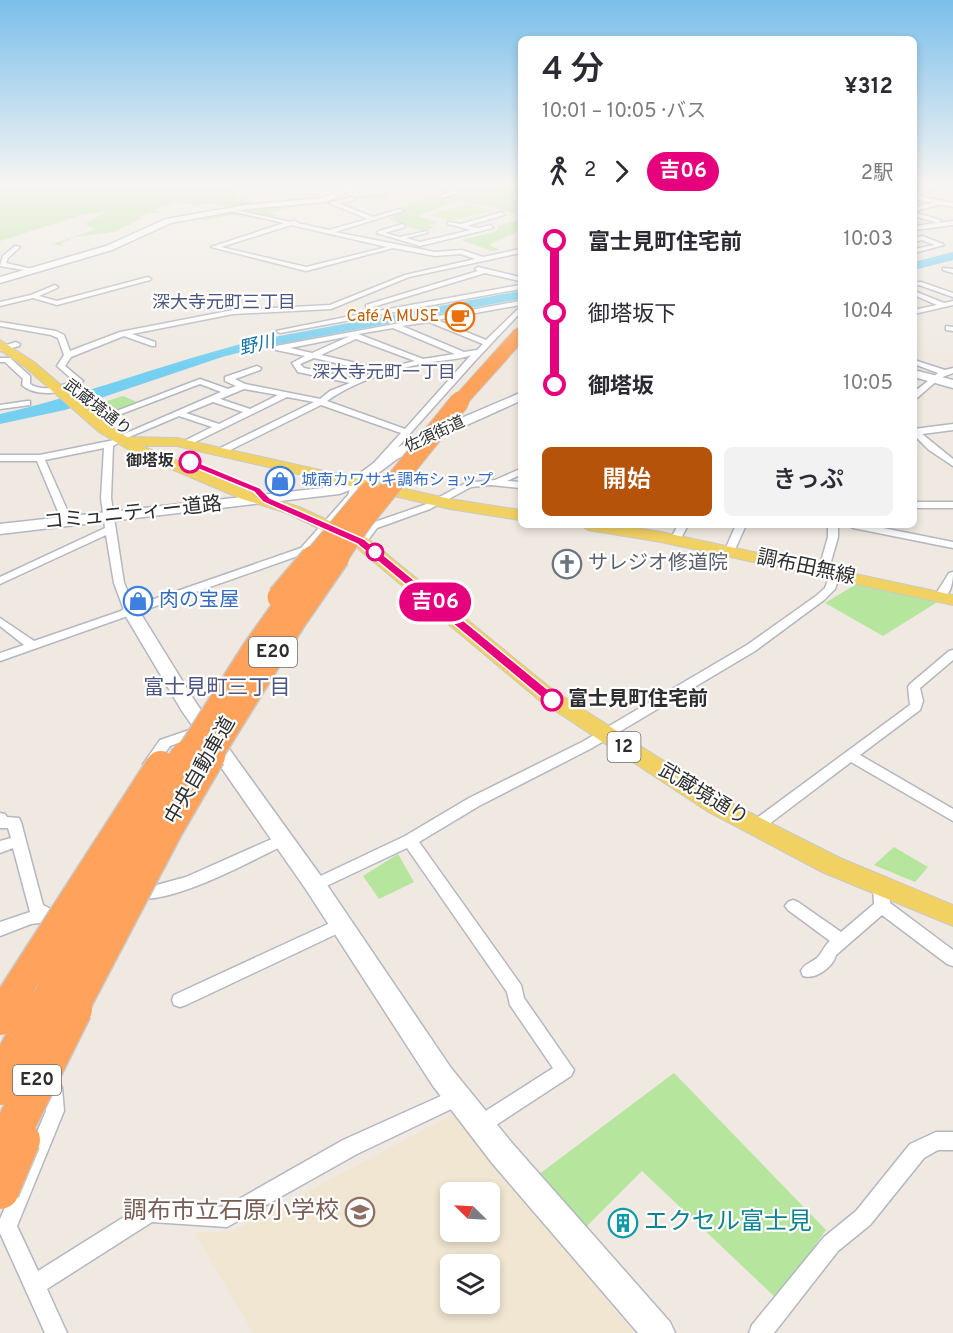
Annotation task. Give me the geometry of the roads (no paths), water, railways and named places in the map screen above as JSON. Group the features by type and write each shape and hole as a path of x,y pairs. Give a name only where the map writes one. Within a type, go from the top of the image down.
{"highway":[{"name":"中央自動車道","path":"0,1086 99,902 198,735 250,653 366,481 518,322"},
{"name":"中央自動車道","path":"0,1156 75,1004 213,747 285,634 357,531 460,400 518,336"},
{"path":"0,1016 131,812 234,660 366,481"},
{"path":"0,1190 75,1004"}],"main road":[{"name":"武蔵境通り","path":"0,335 5,346 105,417 127,440"},
{"name":"武蔵境通り","path":"72,395 104,429 127,440 147,454 229,489 266,500 328,525 360,542 546,696 716,805 831,865 881,897 953,916"},
{"path":"127,440 161,440 185,444 366,481 437,502 518,515"},
{"name":"調布田無線","path":"627,528 679,532 729,552 947,598"}],"street":[{"path":"0,280 115,245"},
{"path":"219,245 214,247 306,269 390,248"},
{"path":"388,245 435,254 464,253 481,259"},
{"path":"917,250 939,245"},
{"path":"17,247 5,257 2,263 34,271"},
{"path":"0,360 7,360 27,378 26,385 32,390 72,395 79,381 61,366 68,355 123,334 233,312 330,307 420,272 518,251"},
{"path":"458,265 518,279"},
{"path":"945,269 953,271"},
{"path":"376,314 368,306 484,271"},
{"path":"33,296 57,303 148,279"},
{"path":"395,281 454,299"},
{"path":"917,283 953,295"},
{"path":"0,304 33,296 55,287"},
{"path":"280,331 518,287"},
{"path":"917,294 943,305"},
{"path":"383,371 279,348 518,303"},
{"path":"917,311 953,303"},
{"path":"0,657 305,550 406,432 478,352 518,312"},
{"path":"430,320 488,343"},
{"path":"0,324 53,333 61,337 68,355"},
{"path":"394,326 465,355"},
{"path":"123,334 152,344"},
{"path":"353,334 314,356 296,363 300,370 359,382"},
{"path":"353,334 423,361"},
{"path":"219,452 383,371 423,361 478,352"},
{"path":"917,363 944,374 953,384"},
{"path":"257,368 228,379 243,386 320,401 406,432"},
{"path":"917,374 944,374"},
{"path":"917,394 944,374"},
{"path":"105,417 200,381 228,392"},
{"path":"0,458 39,458 127,440 179,413 243,386"},
{"path":"185,444 287,394"},
{"name":"佐須街道","path":"266,500 334,491 366,481 422,440 518,398"},
{"path":"213,399 250,412"},
{"path":"0,407 27,403"},
{"path":"179,413 220,427"},
{"path":"917,431 953,427"},
{"path":"917,436 952,461"},
{"path":"127,440 106,498 119,583 130,610 189,706 315,885 442,1077 480,1125 659,1333"},
{"path":"39,458 66,521"},
{"path":"495,482 518,473"},
{"path":"360,542 373,526 437,502 469,485 495,482 518,485"},
{"name":"コミュニティー道路","path":"0,529 66,521 109,523 266,500"},
{"path":"917,504 953,505"},
{"path":"0,581 109,523"},
{"path":"729,552 740,528"},
{"path":"315,885 410,840 474,802 604,734 784,626 830,589 832,528"},
{"path":"868,528 953,545"},
{"path":"947,598 953,575"},
{"path":"0,621 33,646"},
{"path":"755,827 916,707 914,687 953,654"},
{"path":"0,993 165,744 205,729"},
{"path":"850,754 953,816"},
{"path":"0,818 1,823 14,822 36,909 49,916"},
{"path":"68,890 148,894 177,886 283,839"},
{"path":"410,840 515,990 516,1000 565,1070 480,1125"},
{"path":"0,847 19,841"},
{"path":"809,972 827,960 829,951 881,897 953,959"},
{"path":"793,906 842,940"},
{"path":"0,929 30,918 49,916"},
{"path":"180,1000 341,924"},
{"path":"0,1073 37,1080 53,1088 55,1111 7,1226 56,1333"},
{"path":"35,1285 150,1212 227,1217 350,1147 458,1096"},
{"path":"760,1333 831,1244 862,1218 917,1152 936,1141 953,1141"}],"waterway":[{"name":"野川","path":"917,265 953,256"},
{"name":"野川","path":"0,419 59,406 217,354 253,345 518,295"}],"place":[{"name":"Café A MUSE","path":"460,317"},
{"name":"御塔坂","path":"190,462"},
{"name":"城南カワサキ調布ショップ","path":"280,481"},
{"name":"サレジオ修道院","path":"567,564"},
{"name":"肉の宝屋","path":"138,601"},
{"name":"富士見町住宅前","path":"552,700"},
{"name":"調布市立石原小学校","path":"360,1212"},
{"name":"エクセル富士見","path":"623,1223"}],"district":[{"name":"深大寺元町三丁目","path":"224,303"},
{"name":"深大寺元町一丁目","path":"384,373"},
{"name":"富士見町三丁目","path":"217,688"}]}
